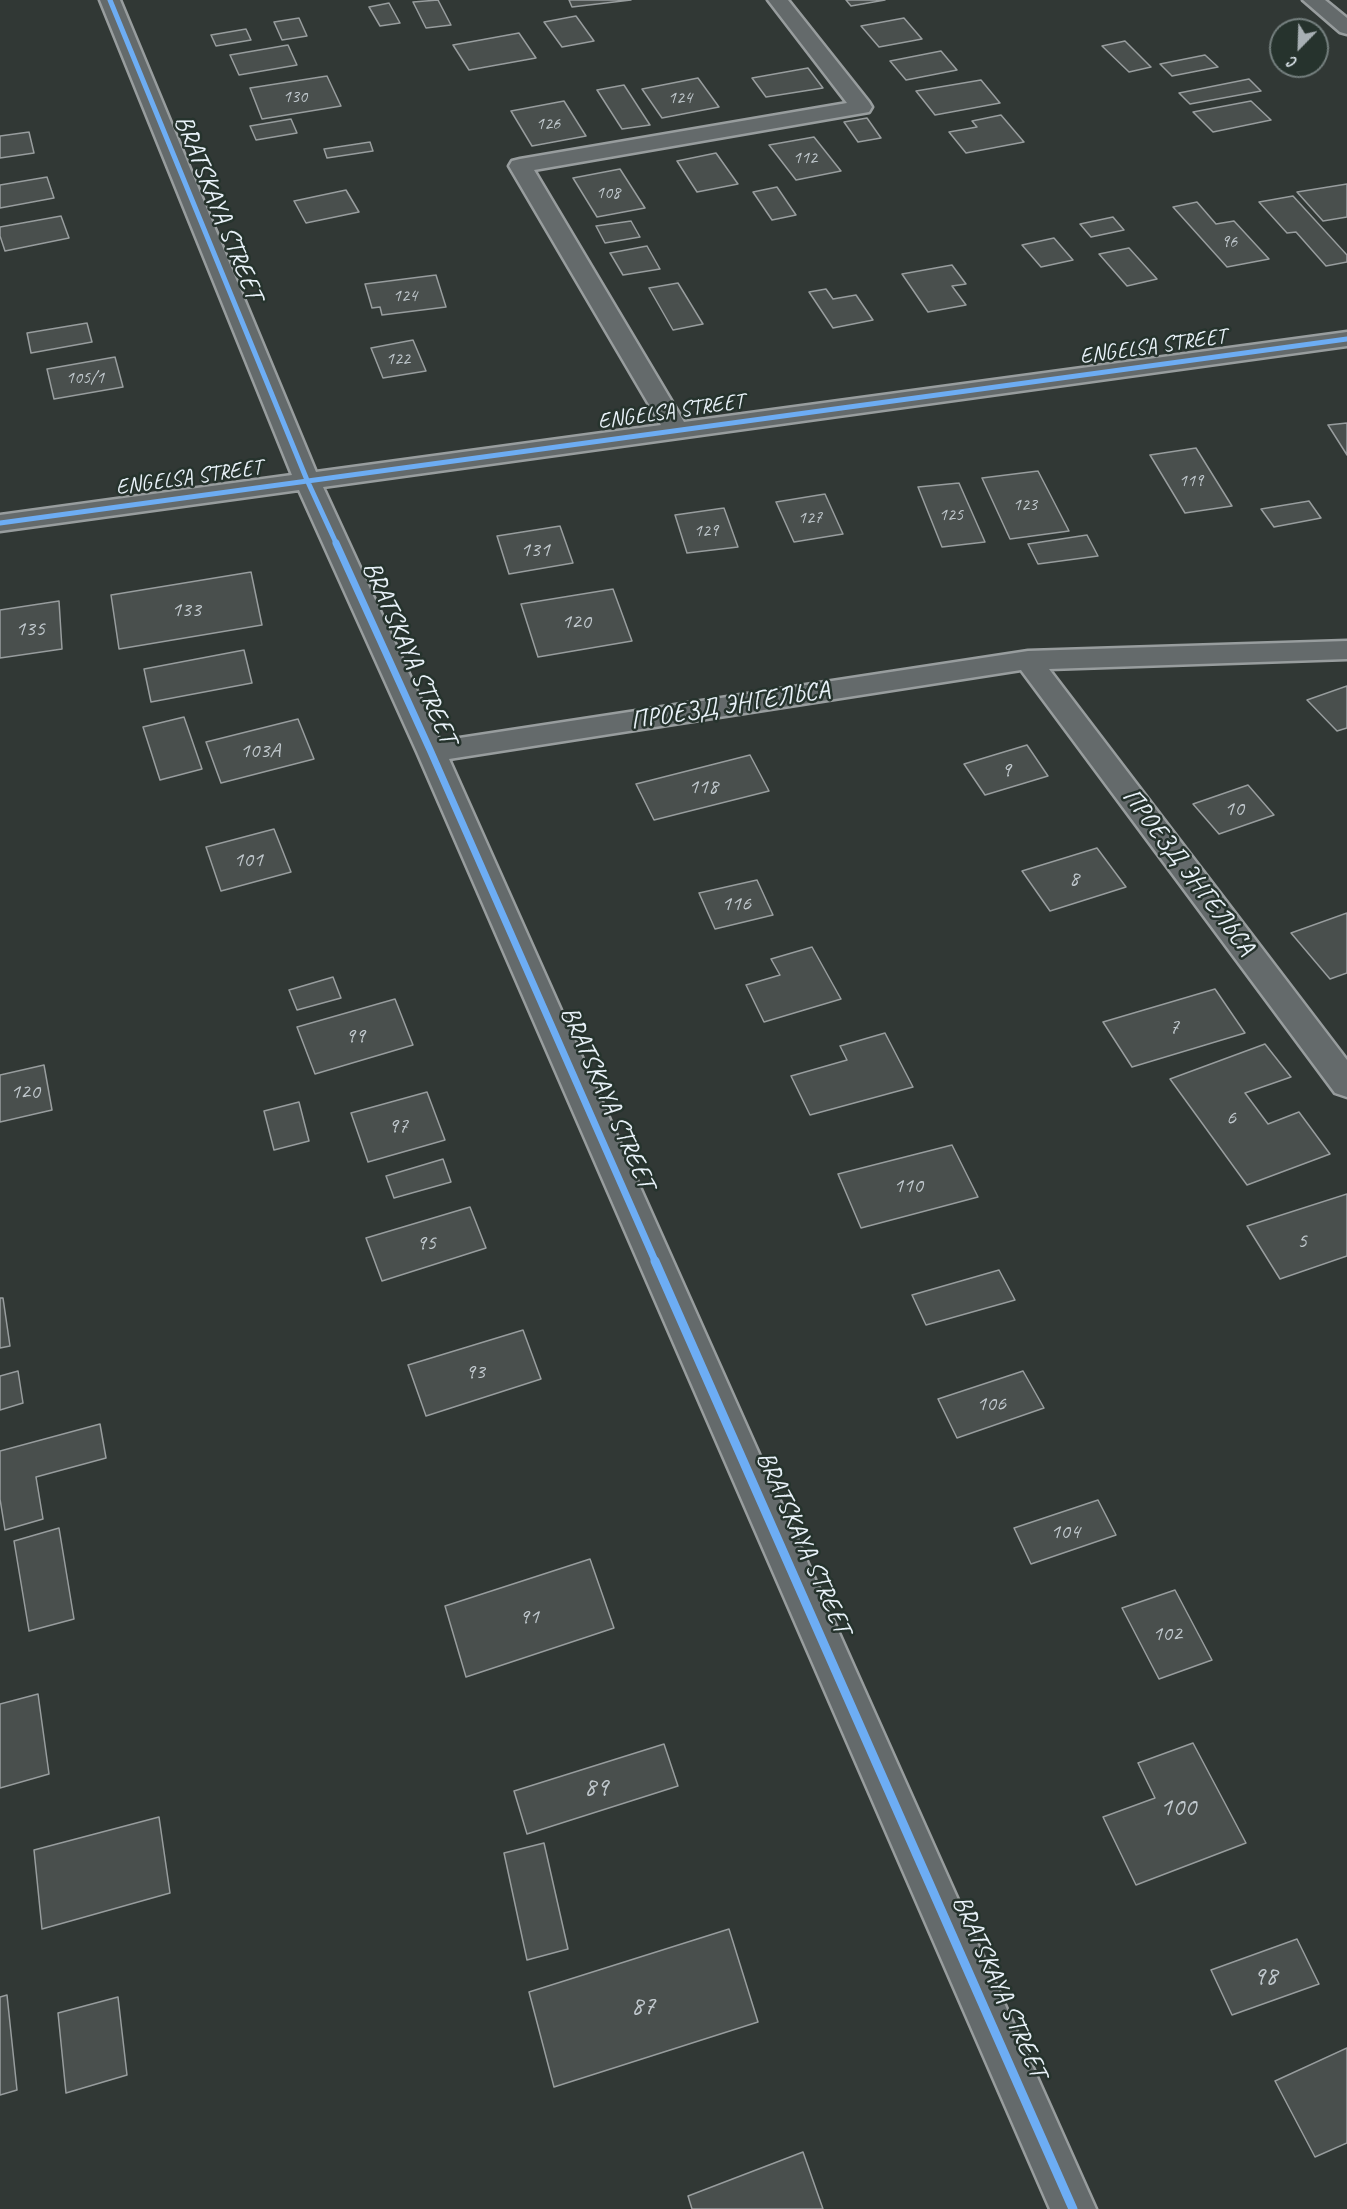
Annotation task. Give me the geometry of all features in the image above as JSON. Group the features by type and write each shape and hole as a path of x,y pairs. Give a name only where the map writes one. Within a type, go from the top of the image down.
{"street":[{"name":"BRATSKAYA STREET","path":"110,0 307,480 431,752 1073,2209"},
{"name":"ENGELSA STREET","path":"676,430 520,166 861,107 778,0"},
{"path":"1313,0 1347,28"},
{"name":"ENGELSA STREET","path":"0,523 1347,339"},
{"name":"ПРОЕЗД ЭНГЕЛЬСА","path":"431,752 1028,660 1347,650"},
{"name":"ПРОЕЗД ЭНГЕЛЬСА","path":"1028,660 1347,1084"}],"building":[{"path":"438,0 451,25 426,28 413,2"},
{"path":"569,0 631,0 572,7"},
{"path":"846,0 885,0 851,6"},
{"path":"389,3 400,23 380,26 369,7"},
{"path":"576,16 594,41 562,47 544,22"},
{"path":"299,18 307,36 282,40 274,22"},
{"path":"904,18 922,39 879,47 861,26"},
{"path":"246,29 251,40 216,46 211,35"},
{"path":"519,33 536,58 469,70 453,45"},
{"path":"1125,41 1151,67 1129,72 1102,46"},
{"path":"288,45 297,65 239,75 230,55"},
{"path":"941,51 957,70 906,80 890,61"},
{"path":"1205,55 1218,67 1172,76 1160,64"},
{"path":"808,68 823,88 766,97 752,78"},
{"path":"327,76 341,106 262,119 250,88"},
{"path":"698,78 719,107 662,118 642,89"},
{"path":"1249,79 1261,91 1190,104 1179,93"},
{"path":"981,80 1000,103 935,115 916,91"},
{"path":"624,85 650,125 622,129 597,90"},
{"path":"564,101 586,136 532,146 511,111"},
{"path":"1251,101 1271,120 1213,132 1193,112"},
{"path":"1001,115 1024,142 966,153 949,132 977,127 972,121"},
{"path":"867,118 881,138 858,142 844,122"},
{"path":"291,119 297,133 256,140 250,126"},
{"path":"29,132 34,153 0,158 0,136"},
{"path":"814,137 841,171 796,180 769,145"},
{"path":"370,142 373,151 327,158 324,149"},
{"path":"716,153 738,184 697,192 677,161"},
{"path":"620,169 645,208 597,217 573,178"},
{"path":"47,177 54,198 0,208 0,185"},
{"path":"1347,184 1347,217 1323,221 1297,192"},
{"path":"777,187 796,215 772,220 753,192"},
{"path":"346,190 359,212 306,223 294,201"},
{"path":"1293,196 1347,255 1347,262 1326,266 1296,232 1287,233 1259,202"},
{"path":"1197,202 1216,224 1234,221 1269,259 1227,267 1173,207"},
{"path":"61,216 69,238 5,251 0,236 0,227"},
{"path":"1113,217 1124,230 1091,237 1080,224"},
{"path":"631,221 640,237 605,243 596,226"},
{"path":"1054,238 1073,260 1041,267 1022,245"},
{"path":"647,246 660,269 623,275 610,253"},
{"path":"1129,248 1157,279 1127,286 1099,254"},
{"path":"952,265 966,284 952,286 966,305 928,312 902,274"},
{"path":"436,275 446,307 382,315 380,307 372,308 365,284"},
{"path":"678,283 703,324 673,330 649,288"},
{"path":"826,289 833,299 856,295 873,320 833,328 809,292"},
{"path":"87,323 92,342 31,353 27,333"},
{"path":"413,340 426,371 383,378 371,348"},
{"path":"115,357 123,387 54,399 47,369"},
{"path":"1347,423 1347,455 1328,425"},
{"path":"1196,448 1232,506 1185,513 1150,455"},
{"path":"1038,471 1069,531 1010,539 982,478"},
{"path":"959,483 985,542 942,547 918,487"},
{"path":"825,494 843,534 794,542 776,502"},
{"path":"1309,501 1321,518 1274,527 1261,509"},
{"path":"724,508 738,547 687,553 675,515"},
{"path":"560,526 573,563 509,574 497,536"},
{"path":"1087,535 1098,556 1038,564 1028,544"},
{"path":"251,572 262,625 119,649 111,595"},
{"path":"613,589 632,641 538,657 521,604"},
{"path":"59,601 62,649 0,658 0,610"},
{"path":"244,650 252,683 151,702 144,669"},
{"path":"1347,686 1347,728 1337,731 1307,700"},
{"path":"184,717 202,769 160,780 143,727"},
{"path":"298,719 314,759 221,783 206,742"},
{"path":"1027,745 1048,776 985,795 964,764"},
{"path":"750,755 769,791 654,820 636,784"},
{"path":"1248,785 1274,815 1219,834 1193,804"},
{"path":"274,829 291,872 221,891 206,847"},
{"path":"1097,848 1126,887 1050,911 1022,871"},
{"path":"757,880 773,915 715,929 699,893"},
{"path":"1347,913 1347,973 1330,979 1291,933"},
{"path":"812,947 841,999 764,1022 746,985 780,975 771,959"},
{"path":"333,977 341,998 297,1010 289,990"},
{"path":"1215,989 1245,1033 1132,1067 1103,1022"},
{"path":"395,999 413,1045 315,1074 297,1027"},
{"path":"885,1033 913,1087 810,1115 791,1076 847,1060 840,1046"},
{"path":"1265,1044 1291,1077 1245,1093 1268,1124 1299,1112 1330,1154 1247,1185 1170,1079"},
{"path":"44,1065 52,1110 0,1122 0,1075"},
{"path":"427,1092 445,1140 368,1162 351,1113"},
{"path":"299,1102 309,1141 274,1150 264,1111"},
{"path":"952,1145 978,1197 861,1228 838,1174"},
{"path":"443,1159 451,1182 394,1198 386,1176"},
{"path":"1347,1194 1347,1256 1280,1279 1247,1226"},
{"path":"470,1207 486,1248 382,1281 366,1238"},
{"path":"999,1270 1015,1300 926,1325 912,1295"},
{"path":"0,1298 3,1298 10,1346 0,1348"},
{"path":"523,1330 541,1379 426,1416 408,1365"},
{"path":"18,1371 23,1403 0,1410 0,1376"},
{"path":"1023,1371 1044,1408 957,1438 938,1399"},
{"path":"100,1424 106,1458 36,1477 43,1519 5,1530 0,1499 0,1451"},
{"path":"1098,1500 1116,1535 1031,1564 1014,1528"},
{"path":"59,1528 74,1619 29,1631 14,1541"},
{"path":"590,1559 614,1628 466,1677 445,1606"},
{"path":"1175,1590 1212,1660 1159,1679 1122,1608"},
{"path":"38,1694 49,1774 0,1788 0,1704"},
{"path":"1193,1743 1246,1843 1136,1885 1103,1817 1155,1798 1138,1763"},
{"path":"664,1744 678,1786 527,1834 514,1791"},
{"path":"159,1817 170,1893 42,1929 34,1850"},
{"path":"544,1843 568,1949 527,1960 504,1853"},
{"path":"729,1929 758,2022 554,2087 529,1992"},
{"path":"1297,1939 1319,1984 1232,2015 1211,1970"},
{"path":"7,1995 17,2090 0,2095 0,1997"},
{"path":"118,1997 127,2075 66,2093 58,2013"},
{"path":"1347,2048 1347,2143 1315,2157 1275,2081"},
{"path":"803,2152 823,2209 692,2209 688,2196"}],"cycle path":[{"path":"110,0 307,480 431,752 1073,2209"},
{"path":"0,523 1347,339"}]}
